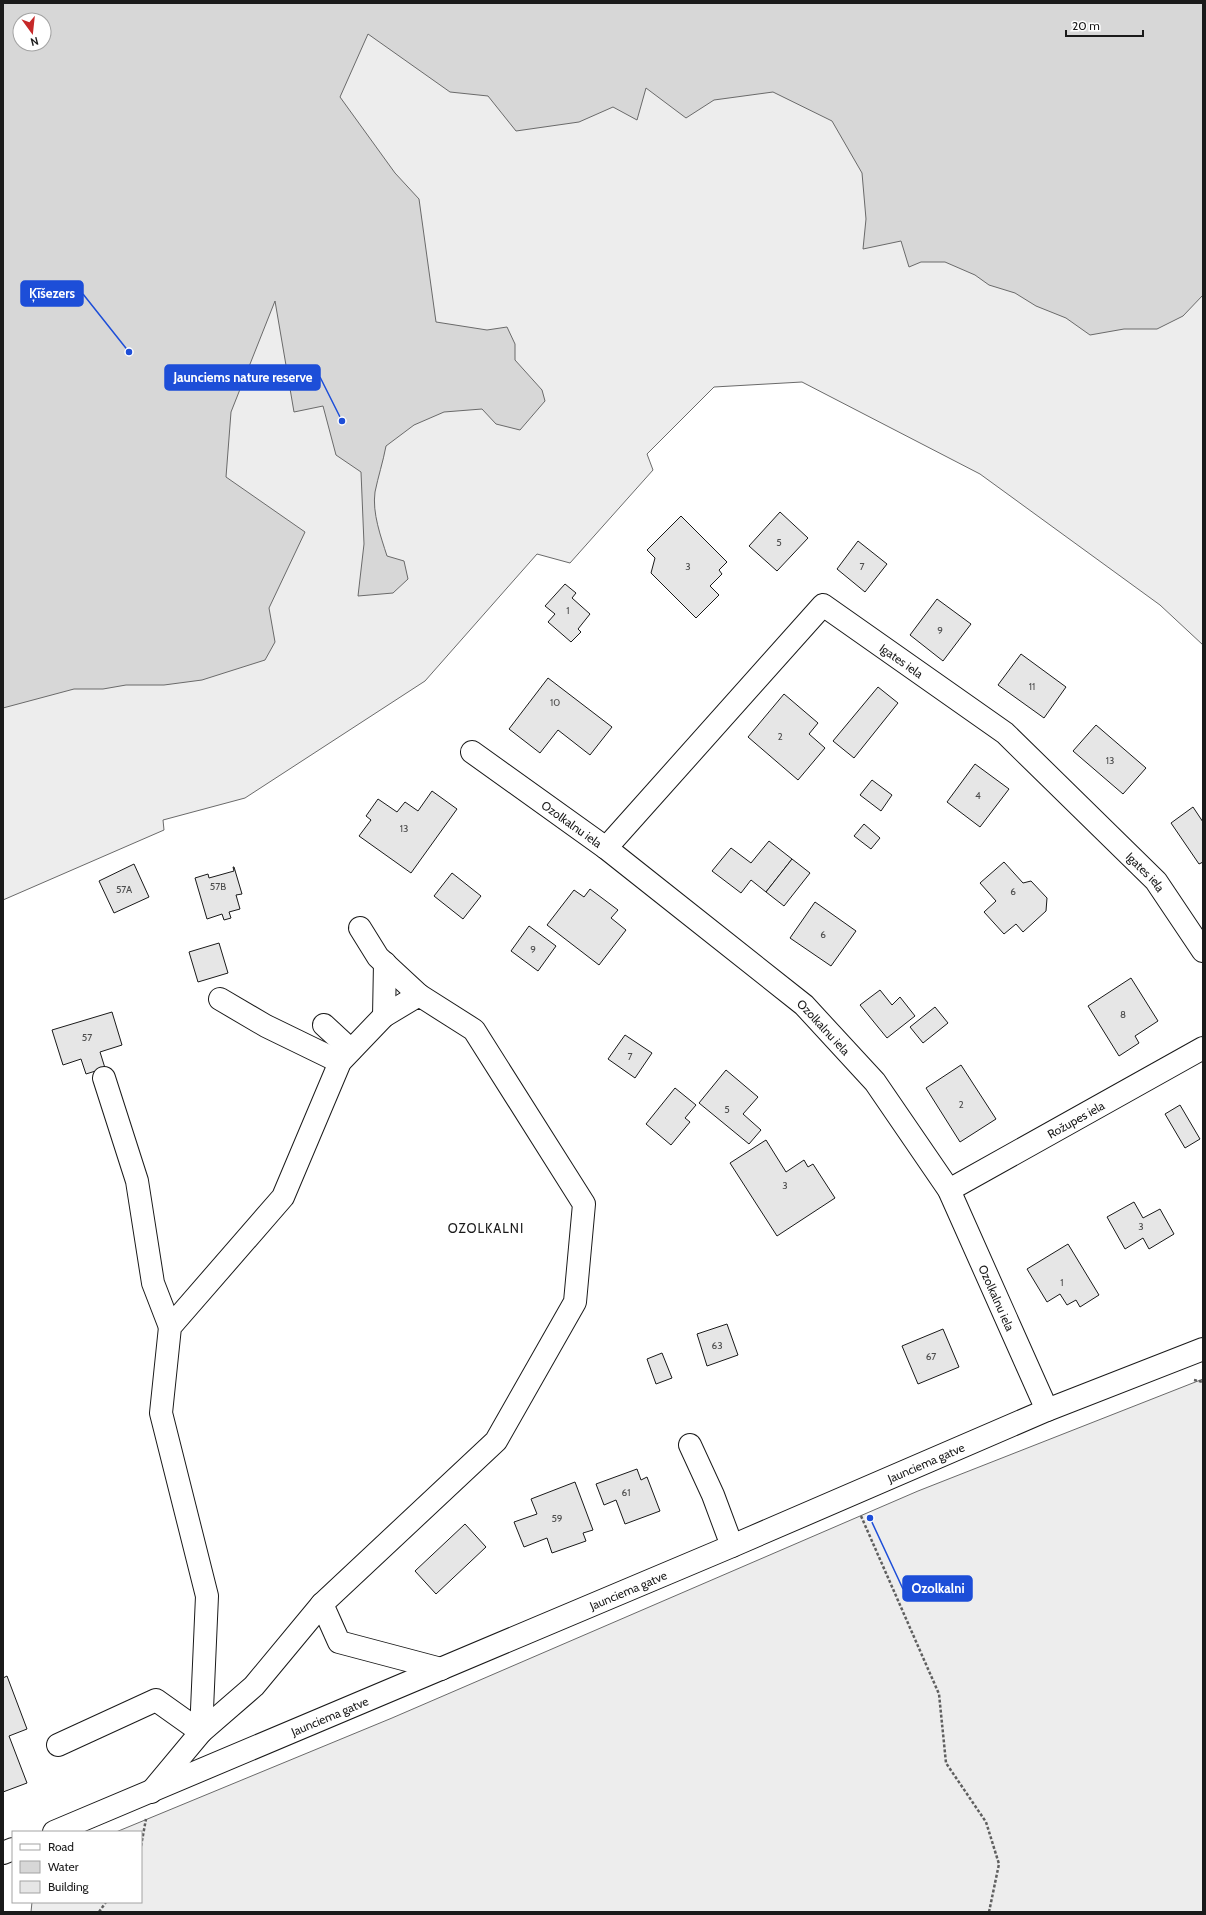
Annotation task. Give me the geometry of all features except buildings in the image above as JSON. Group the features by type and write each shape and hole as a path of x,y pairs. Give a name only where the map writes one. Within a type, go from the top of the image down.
{"street":[{"name":"Igates iela","path":"606,848 823,605 1005,733 1156,880 1203,951"},
{"name":"Ozolkalnu iela","path":"472,752 606,848 804,1005 875,1082 949,1190 1047,1410"},
{"path":"151,1792 201,1732 254,1686 322,1604 496,1440 576,1302 584,1204 474,1030 418,996 378,957 360,928"},
{"path":"384,1016 385,963"},
{"path":"170,1327 283,1197 346,1056 384,1016 418,996"},
{"path":"220,999 266,1026 346,1056"},
{"path":"324,1025 346,1056"},
{"name":"Rožupes iela","path":"949,1190 1203,1048"},
{"path":"104,1078 137,1181 153,1283 170,1327 161,1413 207,1596 201,1732"},
{"name":"Jaunciema gatve","path":"56,1831 732,1546 1047,1410 1203,1349"},
{"path":"690,1445 713,1495 732,1546"},
{"path":"322,1604 339,1642 441,1669"},
{"path":"58,1745 156,1700 201,1732"}],"path":[{"path":"851,1494 939,1694 946,1763 986,1822 999,1864 989,1912"},
{"path":"99,1912 105,1903"}],"shaded area":[{"path":"3,3 1203,3 1203,645 1160,605 980,474 802,382 714,387 647,454 653,470 570,563 537,554 425,681 245,798 163,820 164,830 3,900"},
{"path":"1203,1379 1203,1912 31,1912 32,1903 142,1903 142,1831 118,1831 392,1718 918,1491"}],"water":[{"path":"3,3 1203,3 1203,295 1183,316 1157,329 1124,329 1090,335 1066,318 1036,306 1015,293 989,285 975,275 945,262 921,262 909,267 901,241 863,249 866,219 862,173 832,121 773,92 714,100 686,118 646,88 637,120 613,107 579,122 516,131 488,96 450,92 368,34 340,97 395,173 419,199 436,322 487,330 507,327 515,344 515,360 542,390 545,401 520,430 496,424 482,409 444,412 414,425 386,446 375,492 374,500 376,516 387,556 404,561 408,579 393,593 358,596 364,544 361,472 336,455 323,406 294,412 275,301 231,412 226,477 305,532 269,608 275,642 265,660 202,680 164,685 126,685 103,689 74,689 3,708"}],"place":[{"name":"Ķīšezers","path":"129,352"},
{"name":"Jaunciems nature reserve","path":"342,421"},
{"name":"Ozolkalni","path":"870,1518"}],"district":[{"name":"OZOLKALNI","path":"486,1228"}]}
